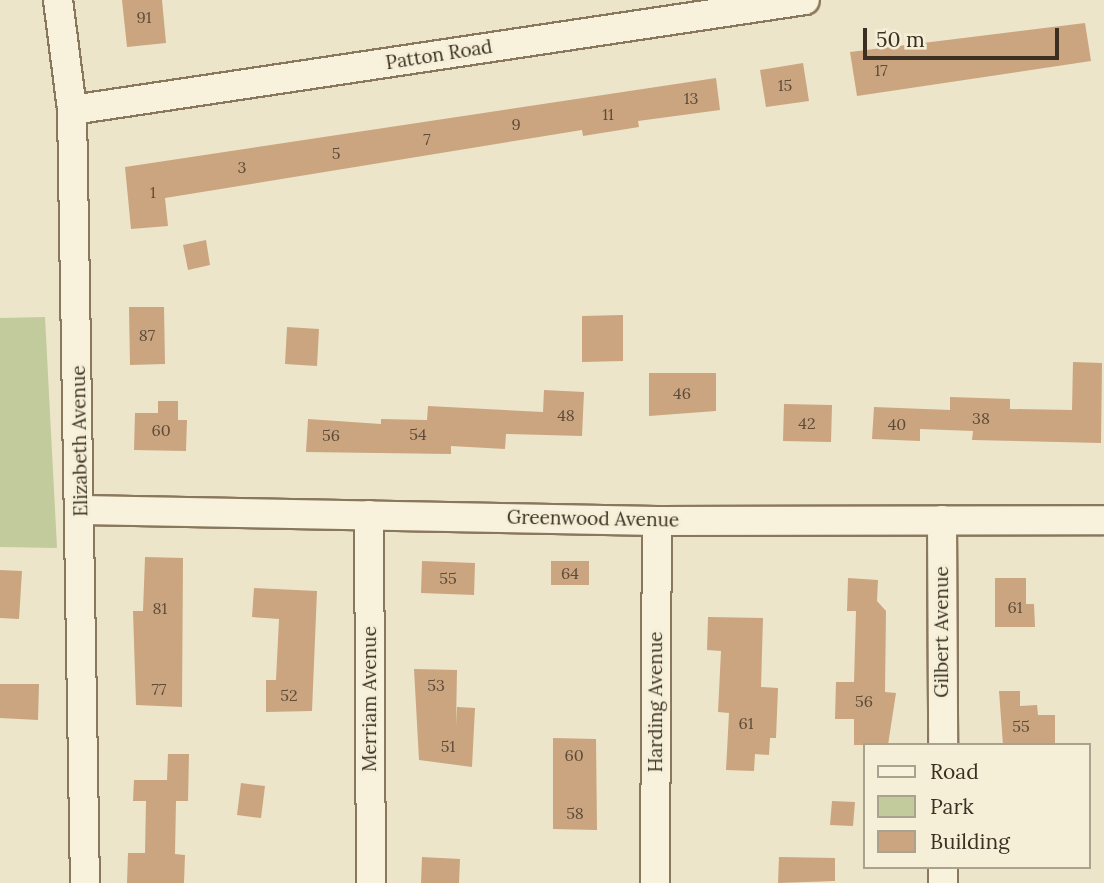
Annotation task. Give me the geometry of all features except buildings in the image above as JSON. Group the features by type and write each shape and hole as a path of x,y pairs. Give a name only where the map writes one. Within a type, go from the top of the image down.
{"street":[{"name":"Elizabeth Avenue","path":"58,0 72,110 82,510 85,883"},
{"name":"Patton Road","path":"72,110 709,7 805,0"},
{"name":"Greenwood Avenue","path":"82,510 657,520 1104,520"},
{"name":"Merriam Avenue","path":"369,515 371,883"},
{"name":"Harding Avenue","path":"655,883 657,520"},
{"name":"Gilbert Avenue","path":"942,520 943,743"}],"green space":[{"path":"45,317 57,548 0,547 0,318"}]}
